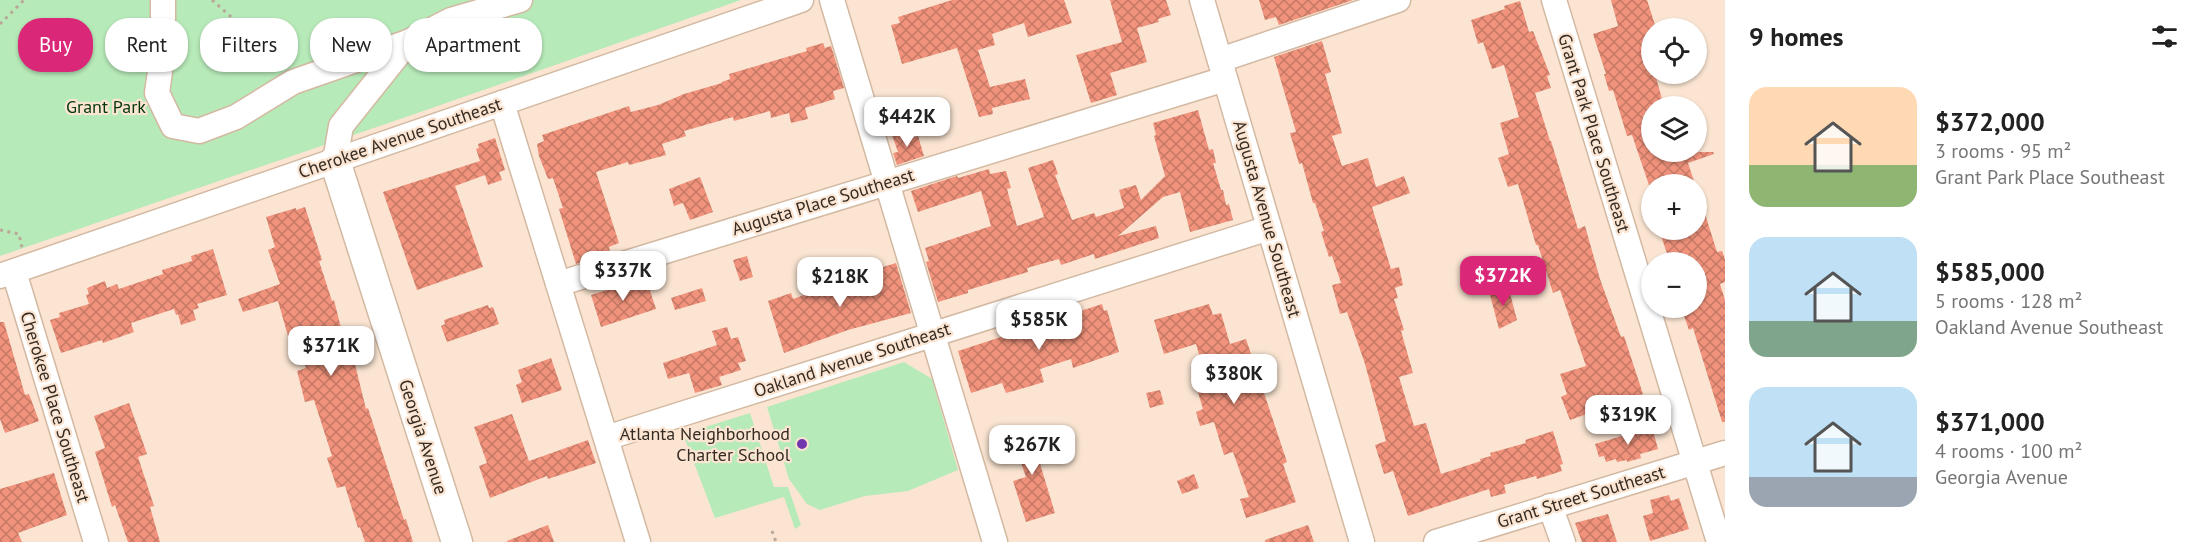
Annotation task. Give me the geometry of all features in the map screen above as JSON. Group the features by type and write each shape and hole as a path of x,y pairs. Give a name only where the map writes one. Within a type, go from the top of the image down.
{"main road":[{"name":"Georgia Avenue","path":"335,160 457,542"}],"street":[{"path":"162,0 163,50 158,93 173,126 199,131 236,117 293,82 404,43"},
{"path":"458,18 520,0"},
{"name":"Cherokee Avenue Southeast","path":"7,274 801,0"},
{"path":"832,0 995,542"},
{"name":"Augusta Avenue Southeast","path":"1202,0 1362,542"},
{"name":"Augusta Place Southeast","path":"558,284 888,183 1223,70 1398,0"},
{"name":"Grant Park Place Southeast","path":"1554,0 1719,542"},
{"path":"335,160 341,126 404,47"},
{"path":"502,103 638,542"},
{"name":"Oakland Avenue Southeast","path":"606,438 1269,228"},
{"name":"Cherokee Place Southeast","path":"7,274 96,542"},
{"name":"Grant Street Southeast","path":"1437,542 1725,453"},
{"path":"1550,506 1563,542"}],"path":[{"path":"0,24 24,0"},
{"path":"212,0 302,79"},
{"path":"0,230 19,234 22,248"},
{"path":"772,531 776,542"}],"green space":[{"name":"Grant Park","path":"0,0 741,0 542,70 542,18 404,18 404,72 535,72 0,256"},
{"path":"904,362 932,379 958,470 908,491 865,496 820,510 807,504 789,479 767,407"},
{"path":"750,413 774,487 788,487 801,525 795,529 784,497 715,518 683,434"}],"building":[{"path":"952,0 1064,0 1072,23 1028,37 1024,23 992,34 995,45 978,50 990,87 1025,79 1030,99 992,108 993,114 979,117 957,48 902,64 891,25 900,23 898,17"},
{"path":"1110,0 1166,0 1171,15 1158,19 1159,22 1137,28 1147,62 1110,73 1117,95 1091,103 1076,55 1122,42"},
{"path":"1259,0 1353,0 1279,25 1276,17 1265,20"},
{"path":"1611,0 1647,0 1653,18 1641,18 1641,84 1658,84 1661,96 1641,96 1641,161 1632,135 1627,136 1613,90 1609,91 1593,34 1618,26"},
{"path":"1520,1 1529,32 1533,31 1550,75 1547,76 1551,88 1535,93 1550,141 1578,229 1585,226 1600,279 1621,337 1624,336 1643,394 1570,420 1561,397 1567,394 1560,374 1586,366 1560,290 1553,293 1518,184 1508,187 1498,158 1509,154 1500,123 1519,117 1504,65 1492,69 1483,42 1478,44 1471,20 1505,9 1504,6"},
{"path":"1322,41 1331,72 1325,74 1342,133 1332,136 1342,166 1368,158 1376,187 1404,176 1410,193 1372,207 1391,269 1399,267 1403,285 1395,288 1398,298 1394,299 1404,330 1401,331 1413,373 1399,377 1414,426 1426,423 1441,474 1481,461 1480,459 1491,456 1490,453 1526,443 1525,440 1553,431 1563,464 1560,465 1562,471 1537,479 1536,476 1504,485 1506,493 1491,497 1489,489 1408,516 1393,471 1384,474 1375,445 1386,441 1365,364 1347,312 1340,314 1332,285 1341,283 1332,256 1329,257 1321,232 1324,231 1315,203 1313,203 1302,163 1299,164 1290,133 1296,132 1274,57"},
{"path":"823,43 825,48 831,46 844,88 833,91 835,99 805,108 808,119 791,123 789,113 771,118 770,111 734,121 733,117 684,131 686,136 662,144 666,155 629,165 628,162 596,172 619,243 609,247 610,252 576,264 559,209 563,208 553,178 548,179 539,156 537,144 544,141 542,135 629,106 631,112 658,105 684,94 722,83 730,79 729,74 807,51 806,48"},
{"path":"1198,110 1209,150 1213,149 1216,163 1213,163 1233,220 1190,232 1180,192 1163,197 1118,236 1156,226 1159,238 1095,259 1094,254 1061,265 1059,259 1027,268 1028,272 968,290 968,293 938,302 926,262 929,261 925,248 991,226 981,191 918,212 911,191 957,176 958,178 989,169 990,174 1006,171 1011,188 1007,189 1017,226 1044,217 1028,168 1053,160 1058,174 1055,175 1072,220 1094,213 1096,217 1124,208 1119,190 1136,185 1141,200 1165,176 1154,136 1156,135 1153,123"},
{"path":"906,131 908,139 918,136 924,156 897,165 893,153 898,152 892,135"},
{"path":"495,138 505,170 499,172 502,180 488,185 485,175 455,186 483,267 417,290 383,192 480,161 476,149 479,148 478,144"},
{"path":"1641,162 1691,162 1688,163 1692,174 1645,174"},
{"path":"700,177 713,212 690,220 683,203 674,206 669,189"},
{"path":"305,207 322,260 319,261 352,352 366,409 368,408 413,542 365,542 360,527 358,528 345,486 337,488 327,458 332,456 314,400 305,402 297,371 306,368 295,334 288,336 278,301 243,312 238,299 280,284 268,250 275,247 266,217"},
{"path":"1707,220 1717,252 1722,251 1725,259 1725,282 1720,284 1725,300 1725,422 1722,422 1693,328 1689,330 1685,318 1707,318 1707,252 1667,252 1662,240 1707,240"},
{"path":"213,249 227,295 197,304 199,308 193,310 196,320 181,325 174,309 131,323 134,332 103,343 102,340 61,353 50,320 60,317 59,313 89,304 86,295 89,294 87,288 105,281 107,288 117,284 119,289 163,274 162,270 192,261 191,256"},
{"path":"747,256 753,277 740,281 733,260"},
{"path":"896,263 911,313 848,330 784,353 768,301 791,293 793,299 845,280 846,283 872,275 869,268"},
{"path":"646,278 656,309 601,327 591,295"},
{"path":"1508,286 1517,320 1499,329 1489,291"},
{"path":"702,288 706,301 675,310 671,298"},
{"path":"1102,304 1104,311 1107,310 1119,352 1073,368 1071,359 1040,369 1044,382 1006,393 1002,383 971,393 958,351"},
{"path":"1209,304 1213,315 1221,313 1230,344 1246,339 1287,462 1283,464 1296,502 1246,518 1240,499 1249,497 1233,452 1224,455 1214,422 1200,426 1196,412 1203,409 1197,389 1208,385 1196,344 1164,354 1154,320"},
{"path":"488,305 489,308 493,307 499,324 447,342 441,326 445,324 444,320"},
{"path":"0,322 4,322 25,395 29,394 39,421 5,433 0,419"},
{"path":"727,327 731,339 738,337 746,361 738,363 741,370 719,377 722,385 695,393 689,373 668,379 663,363 717,345 712,331"},
{"path":"551,358 562,390 522,403 516,385 522,382 518,370"},
{"path":"1160,390 1164,404 1150,408 1146,393"},
{"path":"129,403 147,454 138,457 154,506 150,507 160,542 128,542 115,505 112,507 95,452 105,448 94,416"},
{"path":"512,414 529,461 588,440 596,463 548,479 547,476 490,498 479,466 487,463 474,427"},
{"path":"1040,426 1048,450 1037,454 1055,513 1026,522 1013,481 1026,477 1012,436"},
{"path":"1652,427 1658,449 1640,454 1641,458 1627,462 1627,460 1617,462 1616,459 1606,462 1604,456 1599,457 1595,444"},
{"path":"54,473 67,515 18,533 22,542 0,542 0,489"},
{"path":"1194,474 1199,488 1182,494 1177,481"},
{"path":"1669,495 1671,501 1679,498 1689,529 1650,541 1643,516 1653,513 1650,500"},
{"path":"1608,514 1617,542 1582,542 1575,523"},
{"path":"548,525 554,542 507,542 507,541"},
{"path":"1308,525 1314,542 1265,542 1265,540"}],"place":[{"name":"Atlanta Neighborhood Charter School","path":"802,444"}]}
